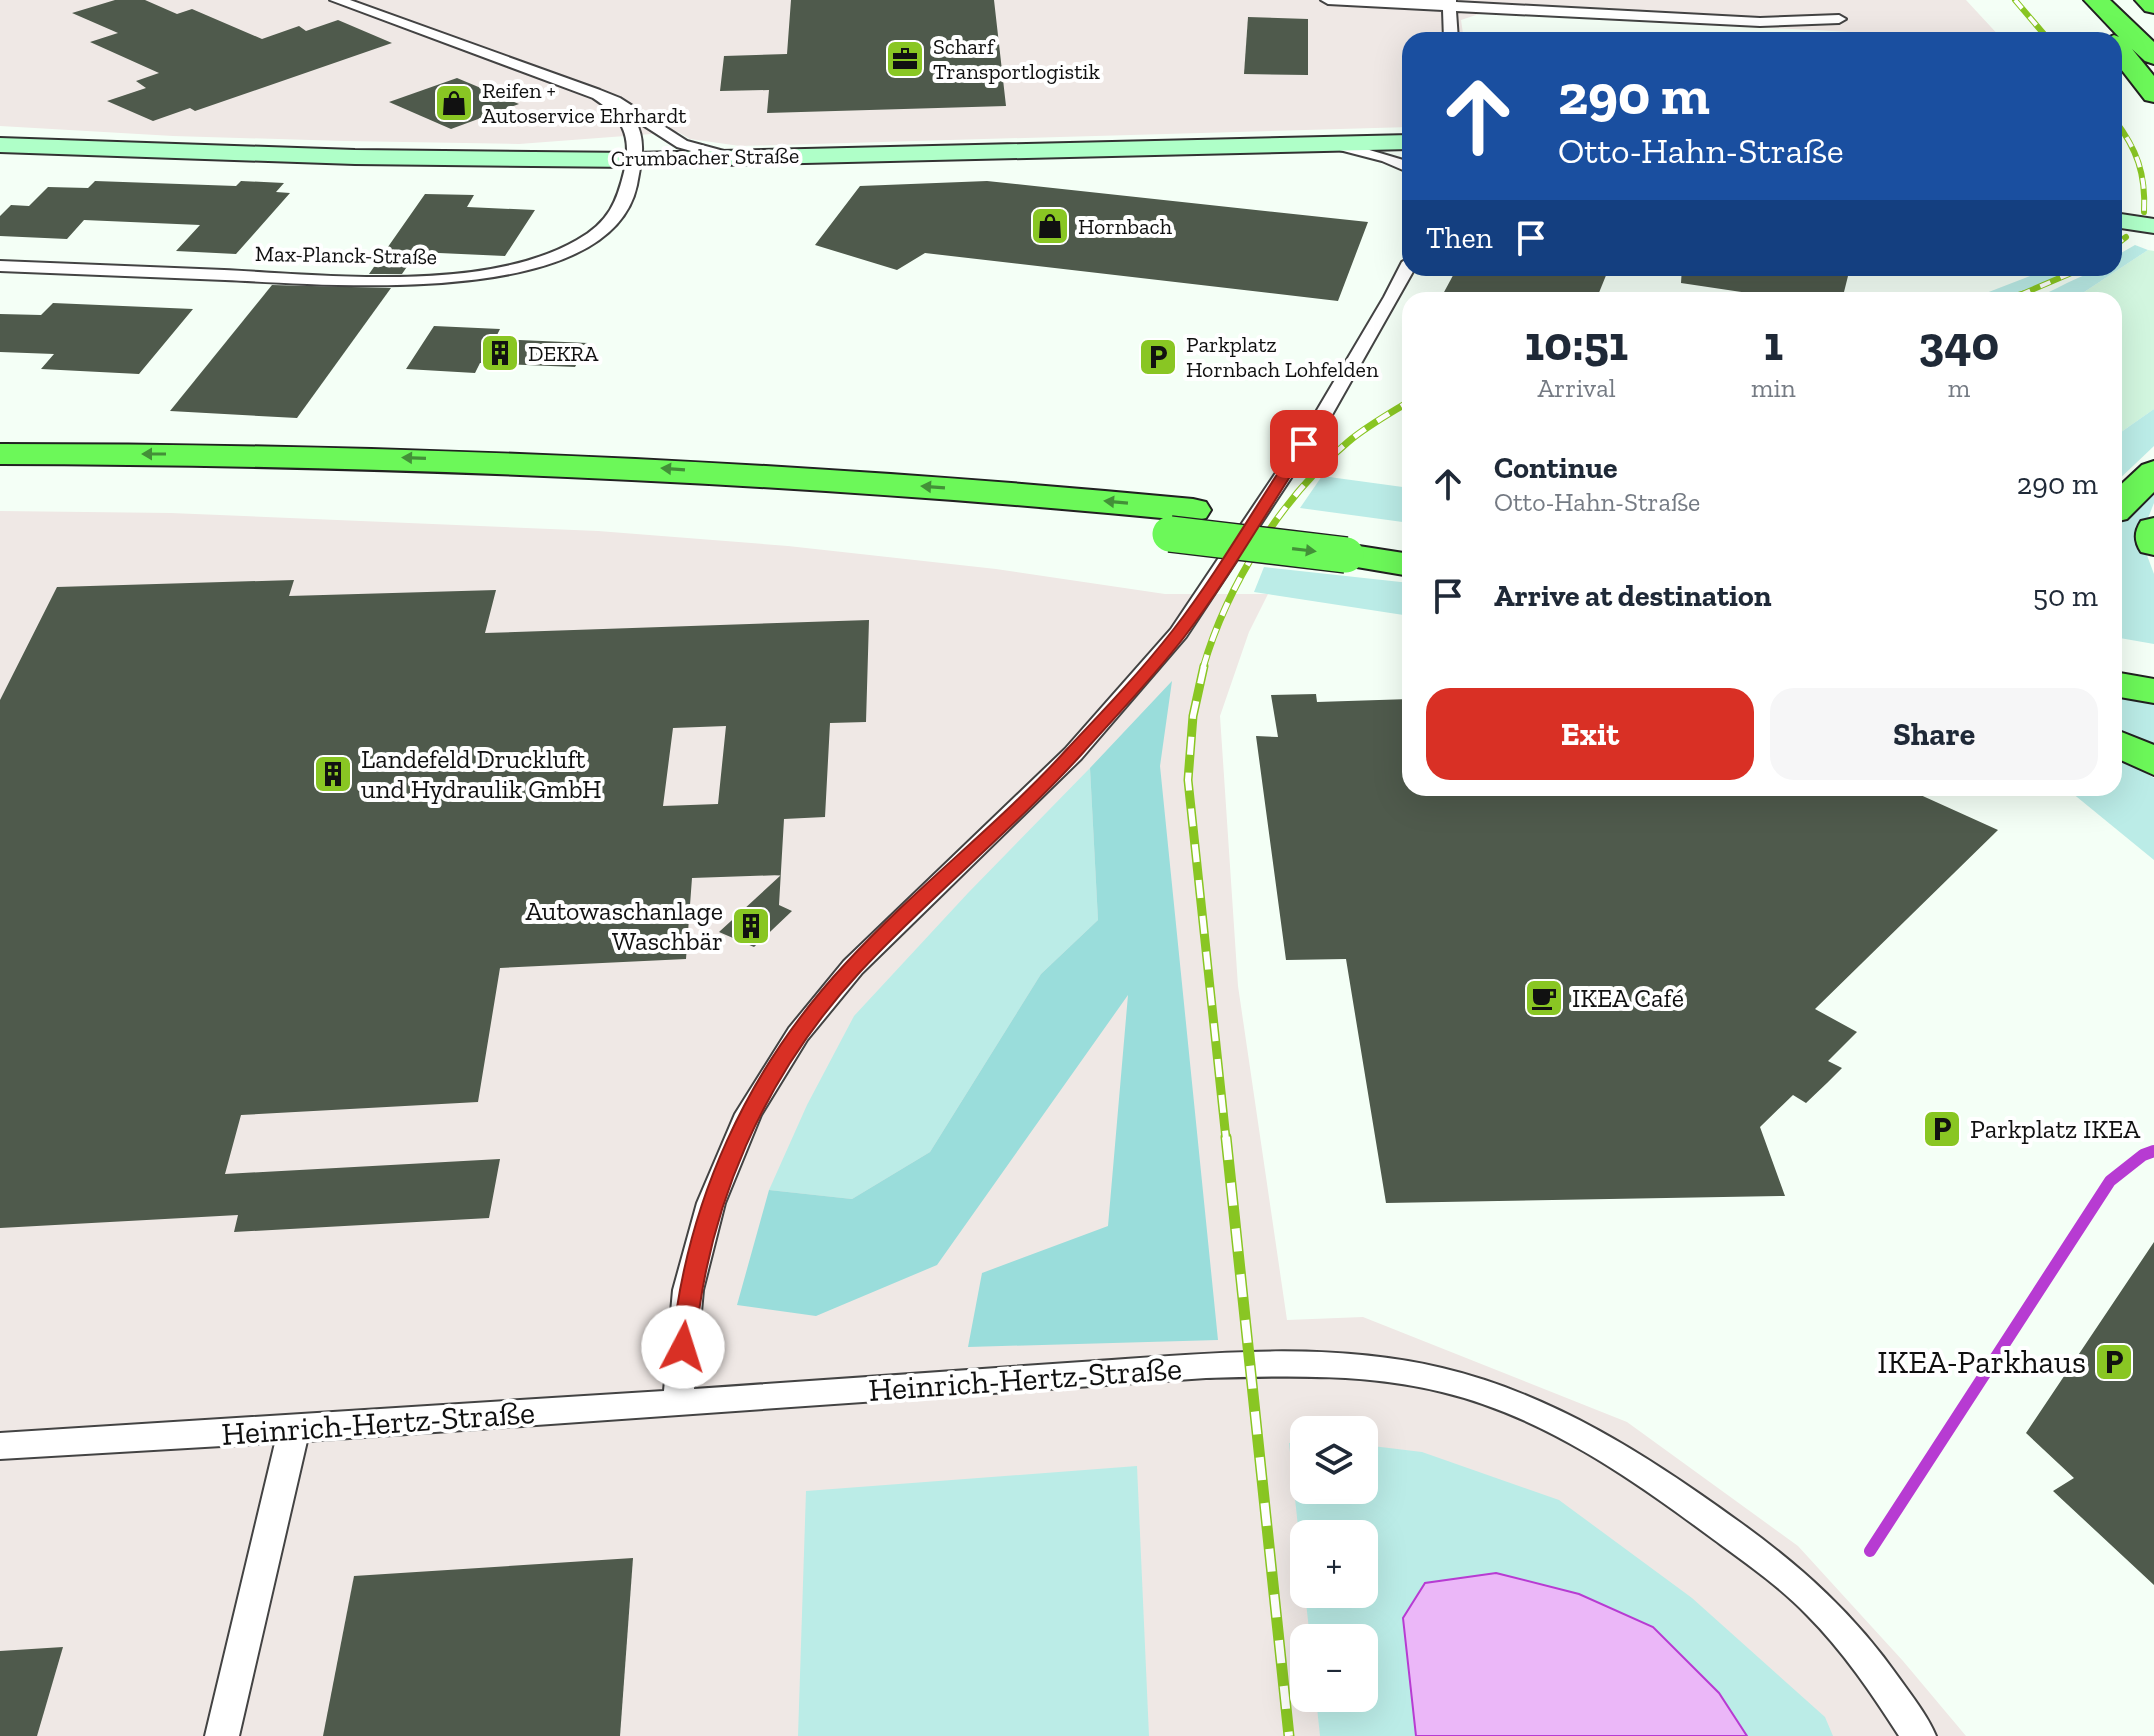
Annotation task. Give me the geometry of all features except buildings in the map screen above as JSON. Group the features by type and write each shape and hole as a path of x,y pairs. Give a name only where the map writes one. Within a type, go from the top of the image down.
{"highway":[{"path":"2084,0 2106,32"},
{"path":"2096,0 2154,56"},
{"path":"2147,0 2154,6"},
{"path":"2122,53 2154,94"},
{"path":"0,454 307,455 608,465 980,490 1182,522"},
{"path":"2122,503 2154,472"},
{"path":"0,479 179,478 586,489 1182,522 1379,539 1402,558"},
{"path":"2154,529 2154,544"},
{"path":"2122,657 2154,663"},
{"path":"2122,685 2154,691"},
{"path":"2122,745 2154,762"}],"main road":[{"name":"Crumbacher Straße","path":"0,145 355,157 634,160 1402,142"},
{"path":"2122,221 2154,226"}],"street":[{"path":"337,0 595,93 626,106 682,144 730,157"},
{"path":"1328,0 1449,3 1760,22 1839,19"},
{"path":"1449,3 1451,32"},
{"path":"595,93 627,115 635,131 634,160"},
{"path":"634,160 653,147 656,129"},
{"path":"1326,142 1402,164"},
{"name":"Max-Planck-Straße","path":"0,266 353,281 429,280 501,272 552,257 604,229 622,209 634,160"},
{"path":"678,1403 688,1290 711,1203 748,1114 798,1034 853,967 1073,754 1179,633 1319,422 1403,276"},
{"name":"Heinrich-Hertz-Straße","path":"0,1446 1236,1365 1316,1363 1396,1371 1489,1394 1565,1424 1683,1498 1803,1589 1878,1672 1919,1736"},
{"path":"222,1736 294,1429"}],"shaded area":[{"path":"0,0 1966,0 1996,32 1849,32 1482,13 1461,20 1463,32 1402,32 1402,127 740,146 690,139 678,132 519,144 173,136 0,126"},
{"path":"2135,245 2148,250 2122,267 2122,252"},
{"path":"2030,276 2061,276 2023,292 1989,292"},
{"path":"2082,276 2108,276 2084,292 2049,292"},
{"path":"2154,409 2154,446 2122,476 2122,431"},
{"path":"1322,476 1402,487 1402,522 1300,508"},
{"path":"2154,487 2154,503 2142,542 2154,574 2154,644 2122,638 2122,522"},
{"path":"0,511 171,513 598,531 788,546 996,569 1165,594 1268,594 1249,632 1220,716 1238,986 1287,1320 1363,1317 1627,1422 1798,1546 1903,1661 1966,1736 0,1736"},
{"path":"1264,567 1402,582 1402,615 1254,592"},
{"path":"1172,681 1160,766 1218,1340 968,1347 982,1273 1108,1226 1128,995 937,1265 816,1316 737,1305 769,1190 852,1199 930,1152 1041,974 1098,920 1090,768"},
{"path":"2122,694 2154,700 2154,751 2122,734"},
{"path":"2122,759 2154,778 2154,860 2076,796 2122,796"},
{"path":"1090,768 1098,920 1041,974 930,1152 852,1199 769,1190 807,1105 854,1016"},
{"path":"1378,1447 1422,1452 1559,1500 1692,1598 1825,1717 1833,1736 1747,1736 1719,1693 1403,1618 1416,1736 1320,1736 1317,1712 1378,1712 1378,1624 1308,1624 1307,1608 1378,1608 1378,1520 1297,1520 1296,1504 1378,1504"},
{"path":"1137,1466 1149,1736 798,1736 806,1491"},
{"path":"1496,1573 1579,1594 1653,1627 1719,1693 1747,1736 1416,1736 1403,1618 1425,1583"}],"green space":[{"path":"2148,250 2154,251 2154,409 2122,431 2122,292 2084,292 2108,276 2122,276 2122,267"}],"waterway":[{"path":"1870,1551 2110,1181 2143,1155 2154,1151"}],"railway":[{"path":"2015,0 2042,32"},
{"path":"2122,131 2138,162 2144,212"},
{"path":"2122,240 2126,237"},
{"path":"2027,292 2064,276"},
{"path":"1203,668 1226,605 1279,516 1324,464 1348,442 1402,406"},
{"path":"1204,666 1193,716 1188,780 1226,1139"},
{"path":"1226,1137 1289,1736"}],"place":[{"name":"Scharf Transportlogistik","path":"905,59"},
{"name":"Reifen + Autoservice Ehrhardt","path":"454,103"},
{"name":"Hornbach","path":"1050,226"},
{"name":"DEKRA","path":"500,353"},
{"name":"Parkplatz Hornbach Lohfelden","path":"1158,357"},
{"name":"Landefeld Druckluft und Hydraulik GmbH","path":"333,774"},
{"name":"Autowaschanlage Waschbär","path":"751,926"},
{"name":"IKEA Café","path":"1544,998"},
{"name":"Parkplatz IKEA","path":"1942,1129"},
{"name":"IKEA-Parkhaus","path":"2114,1362"}],"route":[{"path":"683,1347 688,1290 711,1203 748,1114 798,1034 853,967 1073,754 1179,633 1304,444"}]}
